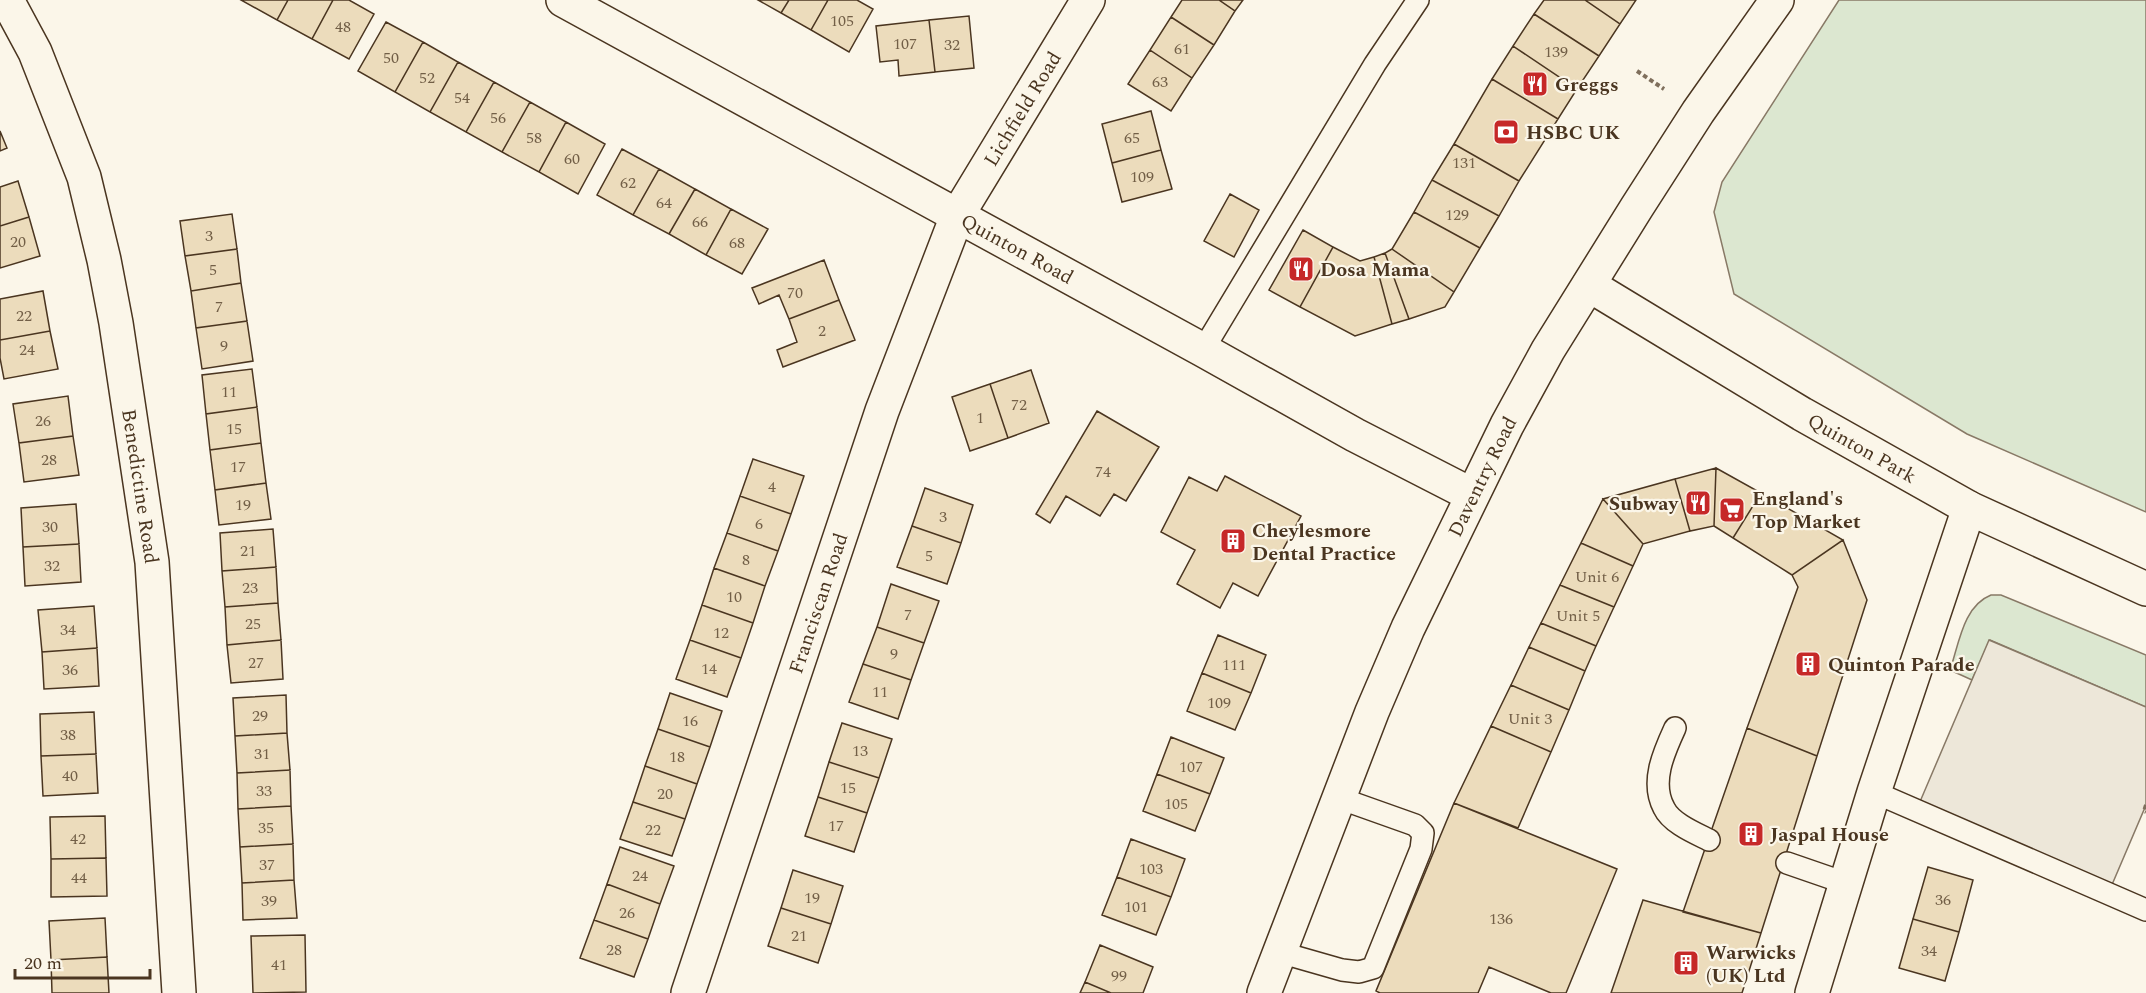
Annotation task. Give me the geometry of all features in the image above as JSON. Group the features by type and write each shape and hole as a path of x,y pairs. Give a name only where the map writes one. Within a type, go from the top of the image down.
{"street":[{"name":"Benedictine Road","path":"7,0 35,52 84,177 116,323 152,562 178,993"},
{"name":"Quinton Road","path":"562,0 1355,435 1472,495"},
{"name":"Lichfield Road","path":"957,216 1088,0"},
{"name":"Daventry Road","path":"1264,993 1408,628 1507,425 1588,285 1698,112 1778,0"},
{"name":"Franciscan Road","path":"688,993 882,411 957,216"},
{"name":"Quinton Park","path":"1588,285 1760,390 1969,508 2146,589"},
{"path":"1812,993 1874,792 1969,508"}],"lane":[{"path":"1203,350 1369,74 1418,0"},
{"path":"1675,728 1662,760 1659,775 1659,790 1664,810 1683,827 1709,840"},
{"path":"1874,792 2146,910"},
{"path":"1279,952 1341,970 1359,972 1373,968 1422,849 1424,833 1415,825 1339,798"},
{"path":"1787,863 1845,883"}],"path":[{"path":"2146,805 2144,811 2146,812"}],"green space":[{"path":"1839,0 2146,0 2146,512 1967,434 1734,294 1714,212 1722,182"},
{"path":"1991,595 2001,595 2146,655 2146,707 1990,640 1972,680 1950,670 1968,617 1982,600"}],"shaded area":[{"path":"1989,640 2146,707 2146,805 2108,894 1916,811"}],"building":[{"path":"241,0 288,0 277,20"},
{"path":"288,0 333,0 312,39 277,20"},
{"path":"333,0 349,0 374,14 349,59 312,39"},
{"path":"758,0 789,0 781,13"},
{"path":"789,0 828,0 811,30 781,13"},
{"path":"828,0 857,0 873,9 849,52 811,30"},
{"path":"1182,0 1219,0 1235,11 1214,45 1171,17"},
{"path":"1219,0 1243,0 1235,11"},
{"path":"1544,0 1585,0 1620,24 1599,56 1534,14"},
{"path":"1585,0 1636,0 1620,24"},
{"path":"1534,14 1599,56 1577,89 1513,46"},
{"path":"969,16 974,68 935,72 929,20"},
{"path":"1171,17 1214,45 1192,78 1150,50"},
{"path":"929,20 935,72 899,76 898,60 880,62 876,26"},
{"path":"386,22 423,42 395,92 358,71"},
{"path":"423,42 458,62 430,112 395,92"},
{"name":"Greggs","path":"1513,46 1577,89 1558,119 1492,79"},
{"path":"1150,50 1192,78 1171,111 1128,84"},
{"path":"458,62 494,82 466,132 430,112"},
{"name":"HSBC UK","path":"1492,79 1558,119 1519,181 1454,144"},
{"path":"494,82 530,102 502,152 466,132"},
{"path":"530,102 566,122 539,172 502,152"},
{"path":"1151,111 1161,150 1112,163 1102,124"},
{"path":"566,122 605,144 578,194 539,172"},
{"path":"0,131 7,148 0,151"},
{"path":"1454,144 1519,181 1499,216 1432,180"},
{"path":"622,149 659,169 633,215 597,195"},
{"path":"1161,150 1172,189 1122,202 1112,163"},
{"path":"659,169 695,189 669,234 633,215"},
{"path":"1432,180 1499,216 1480,248 1414,212"},
{"path":"18,181 29,217 0,226 0,187"},
{"path":"695,189 731,209 706,255 669,234"},
{"path":"1230,194 1259,210 1234,257 1204,241"},
{"path":"731,209 768,229 742,274 706,255"},
{"path":"1414,212 1480,248 1454,292 1392,249"},
{"path":"232,214 237,249 185,256 180,221"},
{"path":"29,217 40,256 0,268 0,226"},
{"name":"Dosa Mama","path":"1303,230 1333,247 1300,307 1269,290"},
{"path":"1333,247 1360,261 1374,257 1392,324 1355,336 1300,307"},
{"path":"237,249 241,283 191,291 185,256"},
{"path":"1392,249 1454,292 1445,307 1409,319 1385,253"},
{"path":"1385,253 1409,319 1392,324 1374,257"},
{"path":"824,260 839,300 789,319 779,295 759,304 752,288"},
{"path":"241,283 247,321 196,328 191,291"},
{"path":"43,291 50,331 0,340 0,299"},
{"path":"839,300 855,340 783,367 777,350 797,342 789,319"},
{"path":"247,321 253,361 202,369 196,328"},
{"path":"50,331 58,369 4,379 0,358 0,340"},
{"path":"252,369 257,407 206,414 202,375"},
{"path":"1031,370 1049,423 1008,438 990,384"},
{"path":"990,384 1008,438 970,451 952,397"},
{"path":"68,396 73,436 19,443 13,404"},
{"path":"257,407 261,443 210,450 206,414"},
{"path":"1097,411 1159,447 1126,501 1114,494 1100,516 1066,496 1050,523 1036,514"},
{"path":"73,436 79,475 24,482 19,443"},
{"path":"261,443 266,483 215,490 210,450"},
{"path":"753,459 804,476 791,514 740,496"},
{"name":"England's Top Market","path":"1716,468 1761,493 1733,538 1714,526"},
{"name":"Subway","path":"1716,468 1714,526 1690,531 1675,479"},
{"name":"Cheylesmore Dental Practice","path":"1225,476 1301,516 1258,596 1233,583 1220,608 1177,584 1195,550 1161,532 1189,477 1217,491"},
{"path":"1675,479 1690,531 1643,544 1603,499"},
{"path":"266,483 271,519 219,525 215,490"},
{"path":"925,488 973,505 961,543 912,526"},
{"path":"1761,493 1843,540 1792,575 1733,538"},
{"path":"740,496 791,514 778,551 727,533"},
{"path":"1603,499 1643,544 1633,566 1581,543"},
{"path":"76,504 79,544 23,547 21,508"},
{"path":"912,526 961,543 947,584 897,567"},
{"path":"273,529 276,567 222,571 220,533"},
{"path":"727,533 778,551 765,586 714,568"},
{"name":"Quinton Parade","path":"1843,540 1867,600 1817,756 1747,728 1798,587 1792,575"},
{"path":"1581,543 1633,566 1614,607 1560,585"},
{"path":"79,544 81,582 25,586 23,547"},
{"path":"276,567 278,603 225,607 222,571"},
{"path":"714,568 765,586 753,623 702,605"},
{"path":"891,584 939,601 924,643 877,627"},
{"path":"1560,585 1614,607 1596,646 1541,623"},
{"path":"278,603 281,640 227,645 225,607"},
{"path":"702,605 753,623 741,658 690,640"},
{"path":"94,606 97,648 42,652 38,610"},
{"path":"1541,623 1596,646 1585,671 1529,647"},
{"path":"877,627 924,643 911,680 863,664"},
{"path":"1218,635 1266,655 1251,693 1202,673"},
{"path":"281,640 283,679 231,683 227,645"},
{"path":"690,640 741,658 727,697 676,679"},
{"path":"1529,647 1585,671 1569,710 1511,685"},
{"path":"97,648 99,686 44,689 42,652"},
{"path":"863,664 911,680 898,719 849,702"},
{"path":"1202,673 1251,693 1235,730 1187,711"},
{"path":"1511,685 1569,710 1551,752 1491,726"},
{"path":"670,693 722,711 710,747 658,729"},
{"path":"286,695 287,733 235,736 233,698"},
{"path":"94,712 96,754 41,756 40,714"},
{"path":"842,723 892,739 879,778 829,762"},
{"path":"1491,726 1551,752 1518,828 1454,803"},
{"name":"Jaspal House","path":"1747,728 1817,756 1761,933 1683,912"},
{"path":"658,729 710,747 697,784 645,766"},
{"path":"287,733 290,770 237,773 235,736"},
{"path":"1171,737 1224,758 1210,794 1157,774"},
{"path":"96,754 98,793 43,796 41,756"},
{"path":"829,762 879,778 867,813 818,797"},
{"path":"645,766 697,784 685,819 633,802"},
{"path":"290,770 291,806 238,809 237,773"},
{"path":"1157,774 1210,794 1195,831 1143,811"},
{"path":"818,797 867,813 854,852 805,836"},
{"path":"633,802 685,819 672,856 620,839"},
{"path":"1454,803 1617,869 1566,993 1551,993 1489,967 1478,993 1380,993 1376,991"},
{"path":"291,806 293,844 240,847 238,809"},
{"path":"105,816 106,858 51,859 50,817"},
{"path":"1131,839 1185,859 1171,897 1117,877"},
{"path":"293,844 294,880 242,883 240,847"},
{"path":"620,847 674,866 660,904 607,884"},
{"path":"106,858 107,896 51,897 51,859"},
{"path":"1928,867 1973,880 1959,932 1913,919"},
{"path":"793,870 843,886 831,924 781,908"},
{"path":"1117,877 1171,897 1156,935 1102,915"},
{"path":"294,880 297,918 243,920 242,883"},
{"path":"607,884 660,904 648,939 594,920"},
{"name":"Warwicks (UK) Ltd","path":"1643,900 1761,933 1742,993 1611,993"},
{"path":"781,908 831,924 818,963 768,946"},
{"path":"105,918 107,957 51,960 49,921"},
{"path":"1913,919 1959,932 1945,981 1899,968"},
{"path":"594,920 648,939 634,977 580,958"},
{"path":"305,935 306,992 253,993 251,936"},
{"path":"1100,945 1153,967 1143,993 1111,993 1085,982"},
{"path":"107,957 109,993 52,993 51,960"},
{"path":"1085,982 1111,993 1080,993"}],"place":[{"name":"Greggs","path":"1535,84"},
{"name":"HSBC UK","path":"1506,132"},
{"name":"Dosa Mama","path":"1301,269"},
{"name":"Subway","path":"1698,503"},
{"name":"England's Top Market","path":"1732,510"},
{"name":"Cheylesmore Dental Practice","path":"1233,541"},
{"name":"Quinton Parade","path":"1808,664"},
{"name":"Jaspal House","path":"1751,834"},
{"name":"Warwicks (UK) Ltd","path":"1686,963"}]}
